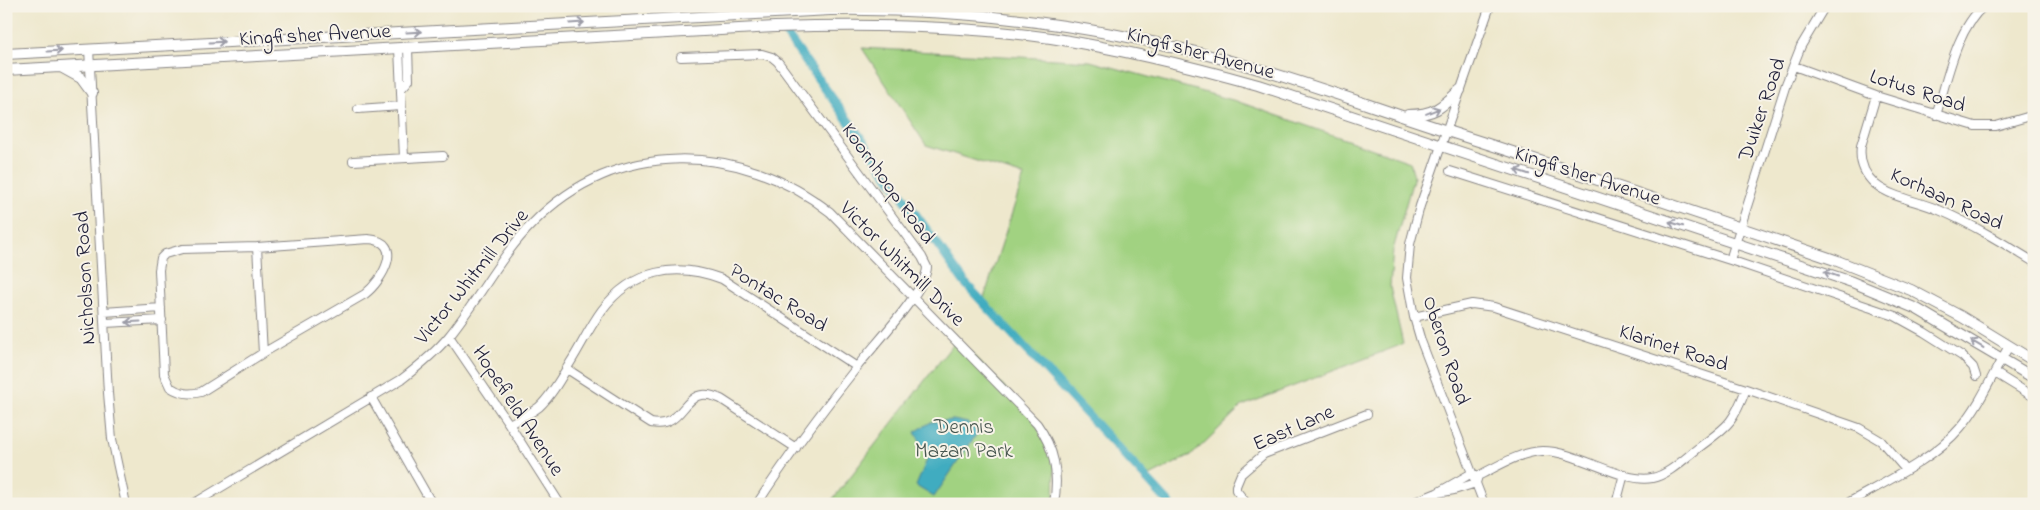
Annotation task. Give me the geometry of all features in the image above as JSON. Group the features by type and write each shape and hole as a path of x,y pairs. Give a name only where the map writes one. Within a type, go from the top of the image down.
{"street":[{"name":"Oberon Road","path":"1484,504 1414,317 1407,278 1410,244 1420,206 1490,6"},
{"name":"Duiker Road","path":"1730,260 1794,66 1813,23 1825,6"},
{"path":"1936,115 1953,60 1965,30 1984,6"},
{"name":"Kingfisher Avenue","path":"6,54 89,48 858,9 916,11 1024,20 1121,35 1272,73 1740,228 1897,284 1944,307 2034,361"},
{"name":"Kingfisher Avenue","path":"6,70 811,26 906,26 997,32 1110,48 1258,85 1793,261 1891,297 1941,322 2034,378"},
{"name":"Nicholson Road","path":"89,48 112,439 126,504"},
{"path":"404,48 409,80 401,89 404,158"},
{"name":"Koornhoop Road","path":"681,57 762,54 772,57 778,62 926,263 927,271 912,298 796,448 757,504"},
{"path":"59,66 81,78 92,93"},
{"name":"Lotus Road","path":"1794,66 1876,96 1966,124 1984,127 1996,126 2034,115"},
{"path":"1400,115 1420,115 1437,111 1460,90"},
{"name":"Korhaan Road","path":"1876,96 1860,146 1862,165 1870,179 1882,189 1936,209 1976,228 2034,262"},
{"path":"358,109 401,106"},
{"path":"353,161 443,156"},
{"name":"Victor Whitmill Drive","path":"193,504 402,379 416,368 449,336 515,243 550,207 579,187 601,176 619,170 675,159 693,158 731,164 771,176 794,188 830,212 1037,424 1050,446 1056,466 1054,504"},
{"path":"1450,171 1730,260 1894,316 1962,356 1972,367 1976,376"},
{"path":"377,240 382,243 388,255 388,261 378,282 366,294 263,353 201,392 193,394 176,391 170,387 164,374 159,270 161,258 165,254 182,249 257,247 377,240"},
{"path":"257,247 263,353"},
{"name":"Pontac Road","path":"509,424 538,407 553,390 601,311 625,287 650,274 669,270 701,272 722,279 857,367"},
{"name":"Klarinet Road","path":"1414,317 1472,304 1494,307 1746,389 1870,434 1881,441 1906,470"},
{"path":"104,312 161,308"},
{"path":"105,323 162,320"},
{"name":"Hopefield Avenue","path":"449,336 509,424 560,504"},
{"path":"1846,504 1859,501 1938,449 1959,429 1968,418 2009,346"},
{"path":"567,369 651,423 664,423 673,420 695,397 707,394 721,399 796,448"},
{"path":"1994,373 2034,397"},
{"path":"1410,504 1518,457 1542,452 1561,454 1636,478 1653,478 1668,470 1730,424 1746,389"},
{"path":"371,397 432,504"},
{"name":"East Lane","path":"1247,504 1236,490 1237,482 1241,474 1264,454 1367,414"},
{"path":"1616,504 1624,474"}],"green space":[{"path":"862,48 1090,61 1236,101 1410,162 1414,176 1393,250 1390,287 1403,344 1242,406 1193,454 1144,479 982,304 1024,176 926,145"},
{"name":"Dennis Mazan Park","path":"957,339 1042,425 1055,461 1054,504 829,504"}],"water":[{"path":"953,420 968,423 978,432 934,497 916,486 928,457 915,432 931,422"}],"waterway":[{"path":"786,34 965,283 1170,504"}]}
